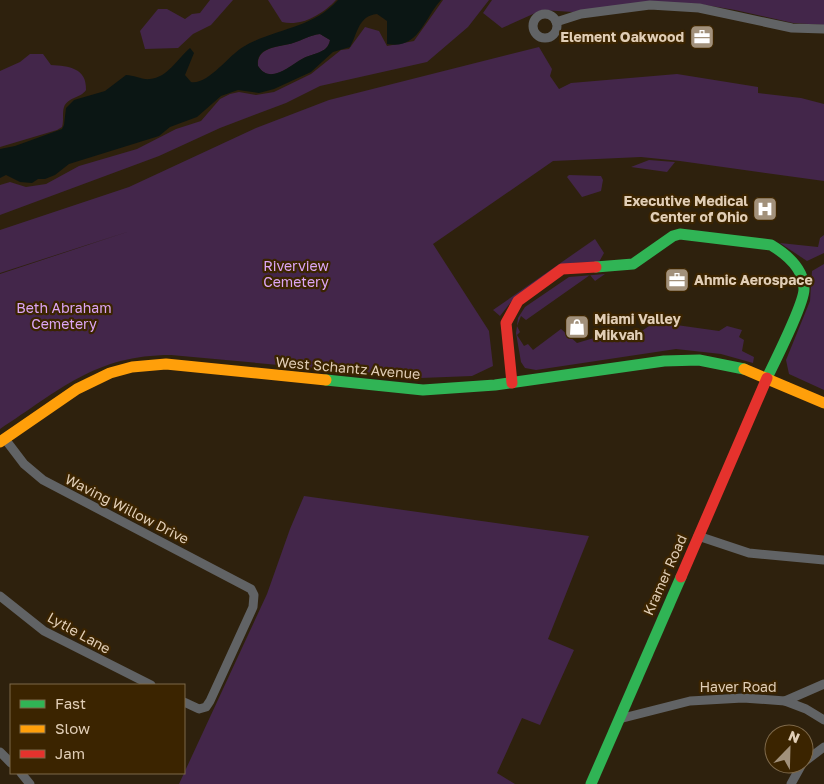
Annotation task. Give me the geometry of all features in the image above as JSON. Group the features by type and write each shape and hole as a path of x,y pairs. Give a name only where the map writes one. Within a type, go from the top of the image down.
{"street":[{"path":"556,22 581,14 650,6 699,8 792,28 824,29"},
{"name":"Kramer Road","path":"512,383 506,323 518,301 562,269 633,264 673,236 687,233 771,245 784,253 799,270 804,289 801,300 591,784"},
{"name":"West Schantz Avenue","path":"2,440 81,387 100,377 129,367 166,364 409,390 512,383 682,359 718,363 748,370 824,403"},
{"name":"Waving Willow Drive","path":"2,440 24,464 43,480 250,588 254,595 253,607 210,701 206,707 199,709 185,702"},
{"path":"698,536 749,553 824,560"},
{"name":"Lytle Lane","path":"0,596 44,631 149,684"},
{"path":"785,701 824,684"},
{"name":"Haver Road","path":"619,719 665,707 708,700 744,698 785,701 806,709 824,720"},
{"path":"814,755 824,747"},
{"path":"0,752 10,762"},
{"path":"22,774 30,784"}],"green space":[{"path":"210,0 233,0 211,25 193,34 178,48 145,49 140,31 158,9 167,9 185,19 192,14 200,13"},
{"path":"268,0 336,0 325,10 311,18 297,23 289,23 282,22"},
{"path":"443,0 489,0 468,27 427,62 320,86 286,103 220,128 159,156 0,215 0,185 10,182 26,187 46,184 79,166 137,149 176,129 201,121 220,99 230,94 239,92 256,95 274,92 311,74 341,50 349,49 365,27 379,31 387,46 414,41"},
{"path":"492,0 824,0 824,25 793,23 699,4 649,2 573,12 542,10 502,28 483,13"},
{"path":"320,34 330,40 329,45 323,51 306,57 274,74 268,74 258,66 258,59 270,48"},
{"path":"539,47 552,69 550,76 559,89 571,83 677,74 758,87 758,93 801,98 824,104 824,181 641,157 553,161 433,244 489,331 493,366 472,376 421,378 171,355 144,357 121,361 80,377 60,388 0,429 0,274 130,231 0,273 0,230 129,187 256,128 329,100"},
{"path":"30,54 43,54 51,65 64,66 76,70 86,83 86,90 81,95 71,99 64,107 62,127 0,147 0,71 20,62"},
{"path":"649,160 675,162 667,172 631,167"},
{"path":"569,175 601,176 603,180 601,191 582,197 567,177"},
{"path":"824,235 824,253 807,261 780,243 818,247 820,238"},
{"path":"595,239 604,253 599,262 572,263 511,302 500,316 493,310"},
{"path":"824,264 824,390 789,374 786,360 810,301 812,271"},
{"path":"605,274 595,281 590,275"},
{"path":"590,275 526,320 521,316 517,326 520,332 517,335 524,346 528,344 533,350 561,329 577,343 594,338 606,342 624,333 630,339 655,322 719,331 727,326 742,330 739,337 744,340 742,351 754,357 753,363 721,354 676,349 536,370 525,368 521,362 516,333 518,318 525,307 569,277"},
{"path":"304,496 589,536 548,639 574,650 540,725 522,718 497,773 515,784 179,784 267,594"}],"shaded area":[{"path":"338,0 441,0 420,31 407,42 398,45 387,44 387,21 377,14 371,15 359,26 350,47 333,52 311,72 274,89 259,93 238,90 221,96 197,117 170,127 159,136 69,164 55,175 45,179 38,179 32,183 20,182 6,175 0,178 0,149 15,146 62,129 66,108 74,100 105,91 126,75 147,79 156,78 167,71 190,48 194,53 185,75 191,82 197,82 211,75 243,47 305,23 328,10","holes":["320,34 330,40 329,45 323,51 302,59 280,72 268,74 258,66 258,59 270,48"]}],"traffic: fast":[{"path":"596,267 633,264 673,236 680,234 771,245 788,258 798,269 804,289 799,307 767,378"},
{"path":"326,380 423,390 495,385 664,361 699,360 744,369"},
{"path":"591,784 681,577"}],"traffic: slow":[{"path":"0,442 77,389 110,373 132,367 166,364 326,380"},
{"path":"744,369 824,403"}],"traffic: jam":[{"path":"512,383 506,323 518,301 562,269 596,267"},
{"path":"681,577 767,378"}],"place":[{"name":"Element Oakwood","path":"702,37"},
{"name":"Executive Medical Center of Ohio","path":"765,209"},
{"name":"Ahmic Aerospace","path":"677,280"},
{"name":"Miami Valley Mikvah","path":"577,327"}],"park label":[{"name":"Riverview Cemetery","path":"296,274"},
{"name":"Beth Abraham Cemetery","path":"64,316"}]}
